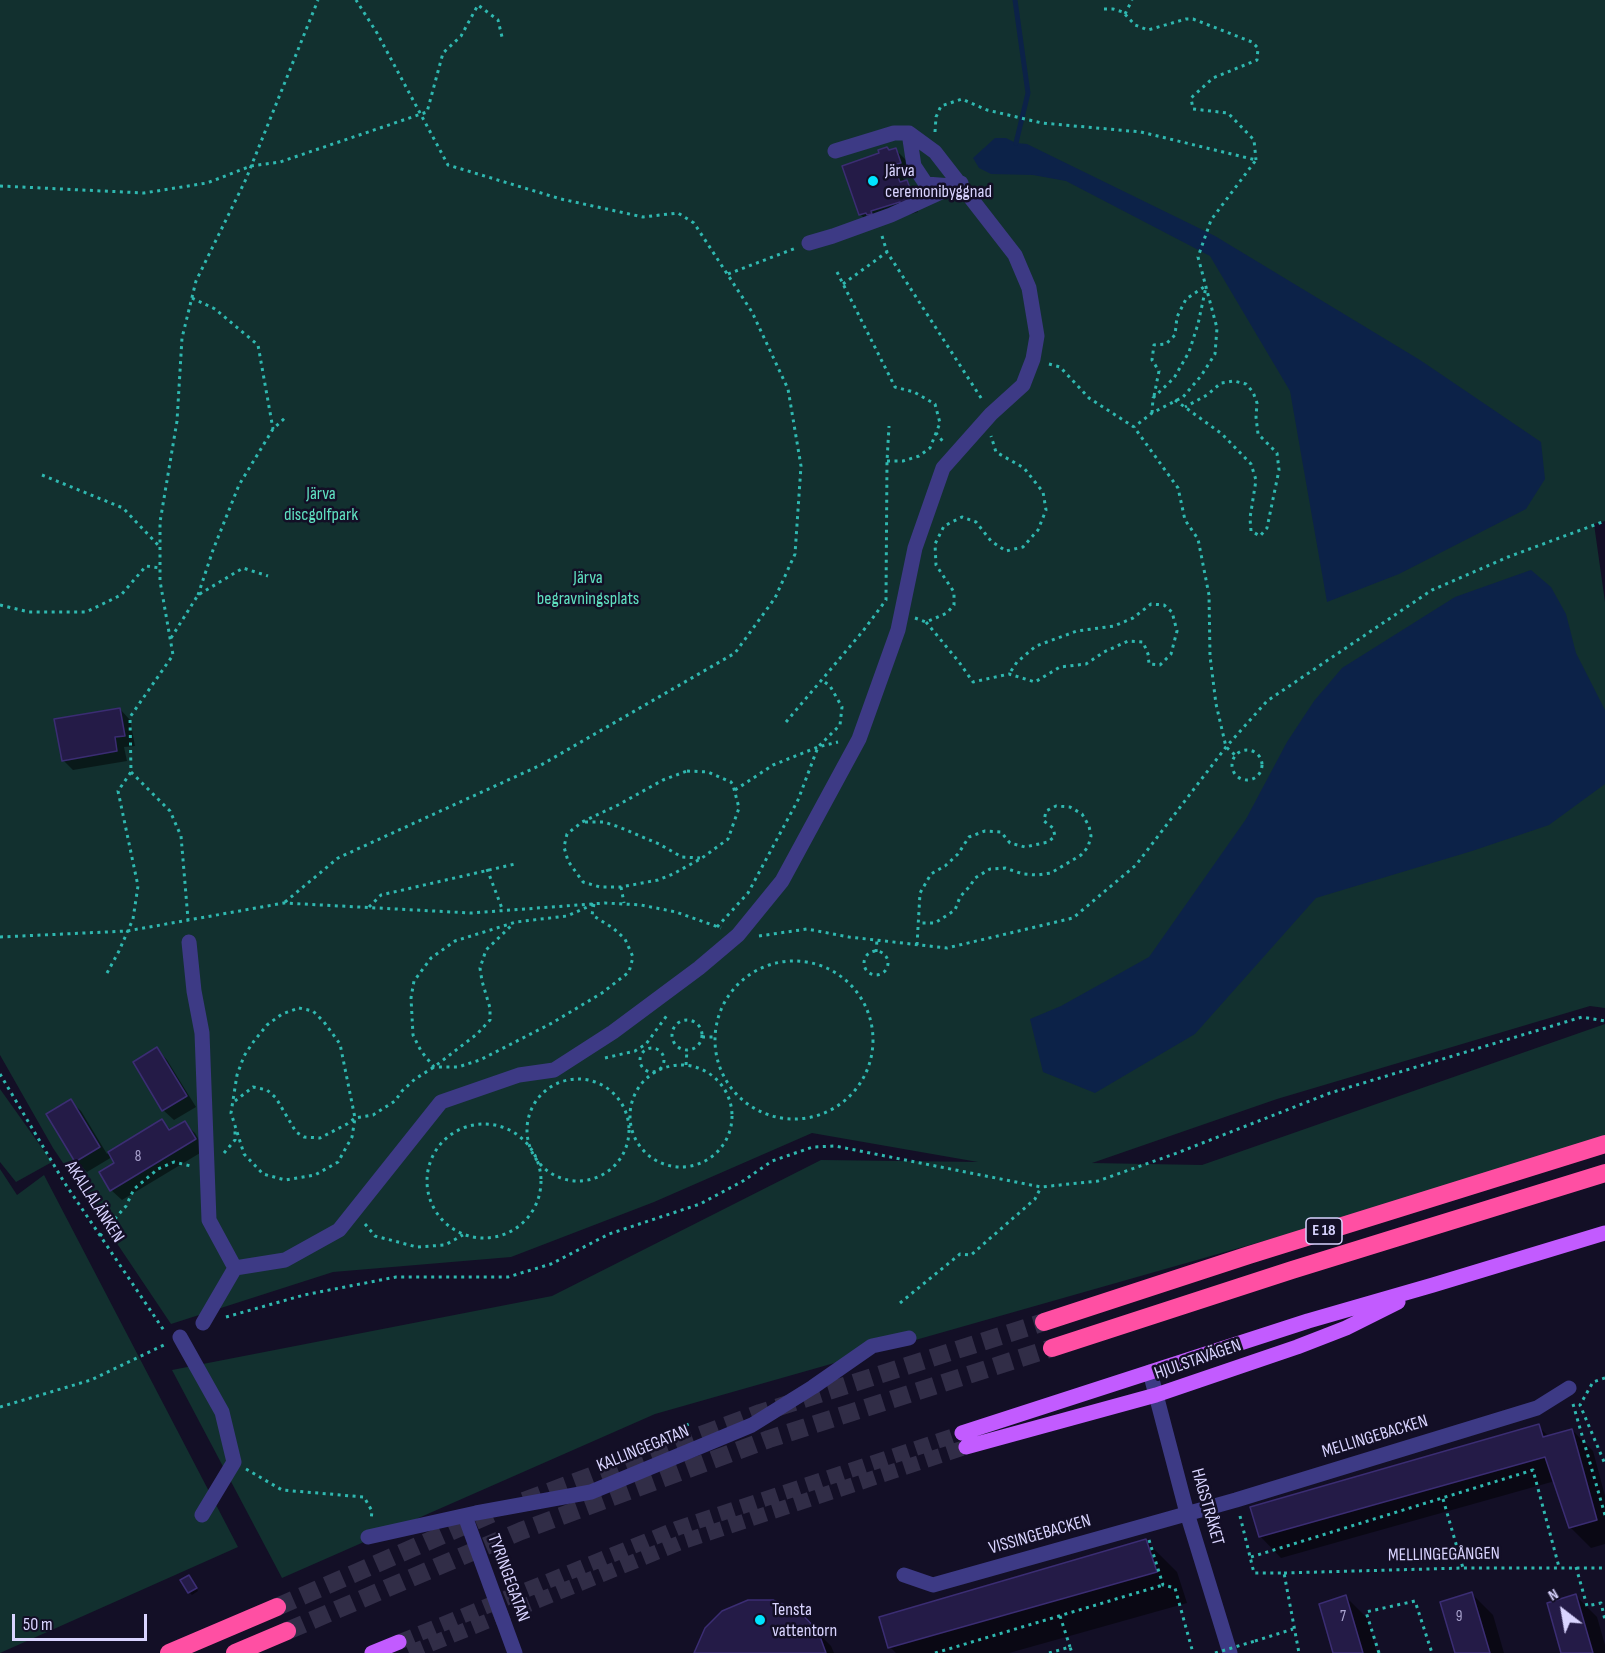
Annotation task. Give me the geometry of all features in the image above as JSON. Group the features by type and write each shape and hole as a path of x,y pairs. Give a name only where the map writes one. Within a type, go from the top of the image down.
{"highway":[{"name":"E 18","path":"1044,1322 1249,1255 1605,1144"},
{"name":"E 18","path":"1052,1348 1292,1270 1605,1173"},
{"path":"169,1653 277,1607"},
{"path":"234,1653 287,1631"}],"main road":[{"name":"HJULSTAVÄGEN","path":"1433,1285 1346,1328 1156,1395 964,1440 1150,1372 1308,1321 1605,1233"},
{"path":"372,1653 399,1642"}],"street":[{"path":"235,1268 285,1260 339,1230 441,1102 519,1075 554,1070 613,1032 699,968 738,935 782,881 854,747 898,630 915,548 943,468 987,419 1023,385 1033,359 1037,336 1029,288 1015,255 958,185 935,152 909,133 894,133 835,151"},
{"path":"909,133 914,166 926,184 958,185"},
{"path":"808,243 909,208 958,185"},
{"path":"189,942 194,992 202,1033 209,1220 235,1268"},
{"path":"203,1323 235,1268"},
{"name":"KALLINGEGATAN","path":"368,1537 591,1492 752,1425 813,1388 872,1346 909,1338"},
{"path":"176,1339 222,1412 234,1462 202,1515"},
{"name":"HAGSTRÅKET","path":"1150,1372 1188,1513 1230,1653"},
{"name":"MELLINGEBACKEN","path":"1188,1513 1537,1408 1569,1388"},
{"name":"VISSINGEBACKEN","path":"903,1575 933,1585 1188,1513"},
{"name":"TYRINGEGATAN","path":"465,1516 515,1653"}],"path":[{"path":"107,973 133,919 138,886 118,791 131,772 130,717 173,655 160,581 160,522 177,421 182,338 196,281 251,166 318,0"},
{"path":"284,903 338,858 541,765 735,653 775,598 795,554 801,466 788,389 752,312 694,223 678,213 643,217 561,199 448,165 377,33 356,0"},
{"path":"1125,14 1132,0"},
{"path":"0,186 144,193 207,183 251,166 280,162 427,112 443,53 461,36 478,5 498,20 502,37"},
{"path":"1104,9 1113,9 1125,14 1135,25 1148,30 1193,19 1252,42 1258,48 1257,60 1213,78 1191,98 1192,109 1228,113 1254,140 1256,160 1211,220 1198,257 1217,328 1215,354 1201,376 1183,397 1152,413 1134,427"},
{"path":"935,152 936,117 940,105 962,99 987,110 1042,123 1141,132 1256,160"},
{"path":"876,220 887,252 987,419 996,452 1024,468 1034,479 1043,492 1046,510 1038,530 1023,547 1006,550 991,541 976,522 962,517 944,526 935,544 936,565 954,592 954,605 947,613 926,622"},
{"path":"728,274 808,243"},
{"path":"843,284 887,252"},
{"path":"837,272 895,387 914,392 935,404 940,423 930,448 919,456 903,461 887,461"},
{"path":"1152,413 1158,371 1152,360 1154,345 1166,344 1175,335 1177,318 1186,299 1207,285"},
{"path":"1153,398 1181,368 1198,324 1207,285"},
{"path":"192,298 215,309 258,345 273,429"},
{"path":"1033,359 1060,367 1089,398 1134,427 1178,488 1185,520 1198,539 1209,595 1210,656 1216,704 1226,747 1235,755"},
{"path":"1175,400 1222,435 1251,464 1256,480 1250,518 1251,531 1260,536 1267,528 1279,470 1277,453 1258,434 1257,403 1253,392 1246,384 1234,381 1221,383 1207,395 1185,407"},
{"path":"170,639 198,595 239,485 273,429 287,416"},
{"path":"786,722 863,631 886,600 887,461 890,426"},
{"path":"936,433 955,455"},
{"path":"42,475 123,508 160,547"},
{"path":"0,937 127,931 284,903 471,913 594,904 641,905 676,912 738,935 750,937 807,929 947,948 1073,918 1136,865 1226,747 1267,701 1432,590 1508,557 1605,521"},
{"path":"0,605 29,612 86,612 121,595 146,566 160,568"},
{"path":"198,595 243,568 268,576"},
{"path":"886,600 902,612 926,622 973,682 1009,674 1035,682 1060,667 1086,664 1104,652 1128,641 1143,642 1149,664 1160,665 1172,654 1177,631 1172,612 1164,604 1151,604 1133,618 1114,626 1077,631 1036,646 1017,662 1009,674"},
{"path":"717,927 748,893 798,800 818,747 840,725 842,707 830,686 822,680"},
{"path":"735,790 773,765 818,747 843,741 854,747"},
{"path":"1245,750 1258,754 1262,763 1258,775 1247,780 1238,778 1232,766 1235,755 1245,750"},
{"path":"687,771 708,772 730,782 735,790 739,808 728,839 702,858 674,874 621,888 600,887 583,882 568,861 564,848 567,834 582,822 663,780 687,771"},
{"path":"131,772 170,811 181,836 189,942"},
{"path":"917,945 920,893 931,874 945,866 958,854 969,837 985,831 1001,832 1010,843 1025,847 1048,842 1054,836 1053,828 1044,821 1046,811 1056,806 1070,807 1082,814 1089,826 1091,836 1088,847 1081,855 1051,873 1037,876 1005,868 990,869 975,878 960,897 955,910 935,923 920,923"},
{"path":"582,822 604,822 658,844 682,857 702,858"},
{"path":"368,907 381,895 515,864"},
{"path":"487,869 503,910"},
{"path":"621,888 624,904"},
{"path":"434,1067 421,1051 413,1035 411,998 414,981 431,958 455,941 516,922 567,916 594,904"},
{"path":"434,1067 458,1067 480,1060 562,1017 602,993 628,972 633,957 625,939 613,928 592,915 594,904"},
{"path":"233,1102 253,1087 267,1090 276,1098 296,1132 304,1137 320,1138 355,1118 373,1115 395,1101 415,1079 477,1034 490,1020 490,1008 480,968 486,950 516,922"},
{"path":"876,952 877,940"},
{"path":"876,952 883,954 888,964 885,971 876,975 869,972 865,963 868,955 876,952"},
{"path":"782,961 806,961 830,969 850,983 865,1003 873,1027 872,1052 865,1075 850,1095 830,1110 807,1118 782,1118 759,1110 738,1096 724,1076 716,1052 716,1037 716,1028 724,1004 738,984 758,969 782,961"},
{"path":"299,1008 313,1011 324,1022 340,1044 355,1118 352,1137 338,1162 315,1175 285,1180 263,1174 244,1154 231,1113 237,1075 244,1056 267,1025 282,1014 299,1008"},
{"path":"203,1323 304,1295 396,1277 508,1277 551,1264 609,1234 700,1204 772,1161 813,1147 835,1146 1041,1186 1098,1181 1177,1153 1330,1093 1582,1017 1605,1021"},
{"path":"685,1020 694,1022 700,1028 702,1037 698,1045 687,1050 678,1048 673,1041 672,1031 677,1024 685,1020"},
{"path":"702,1037 716,1037"},
{"path":"641,1047 644,1052"},
{"path":"644,1052 641,1059 648,1071 656,1071 670,1066 686,1065 702,1069 715,1077 725,1089 731,1104 732,1119 729,1135 709,1158 695,1165 679,1167 663,1164 649,1156 638,1143 632,1128 630,1112 634,1096 642,1083 656,1071 663,1064 662,1053 652,1048 644,1052"},
{"path":"686,1065 687,1050"},
{"name":"AKALLALÄNKEN","path":"0,1074 64,1182 100,1236 176,1339"},
{"path":"584,1080 599,1084 622,1104 628,1118 629,1134 626,1149 618,1162 606,1173 592,1179 576,1181 561,1178 546,1170 533,1152 527,1127 531,1111 540,1097 552,1087 567,1081 584,1080"},
{"path":"100,1236 126,1206 134,1189 158,1169 174,1162 207,1163 225,1153 235,1140 234,1122"},
{"path":"533,1152 524,1140 509,1130 493,1124 474,1125 456,1131 442,1142 431,1158 427,1176 428,1194 435,1212 447,1225 463,1235 481,1239 499,1237 514,1230 528,1218 537,1204 541,1187 537,1159"},
{"path":"900,1303 960,1254 971,1255 1035,1199 1041,1186"},
{"path":"359,1206 363,1222 375,1236 417,1247 445,1245 463,1235"},
{"path":"0,1407 91,1380 176,1339"},
{"path":"1605,1378 1593,1382 1580,1405 1605,1464"},
{"path":"1569,1388 1605,1515"},
{"path":"672,1431 689,1424"},
{"path":"234,1462 282,1490 364,1497 372,1511"},
{"path":"1236,1500 1251,1557 1533,1470 1559,1567"},
{"path":"1443,1499 1463,1568"},
{"path":"1144,1525 1162,1584"},
{"name":"MELLINGEGÅNGEN","path":"1251,1557 1254,1573 1463,1568 1605,1568"},
{"path":"1576,1567 1587,1606 1601,1603 1605,1617"},
{"path":"1284,1573 1299,1653"},
{"path":"935,1653 948,1651 1162,1584 1175,1588 1193,1653"},
{"path":"1379,1653 1366,1612 1415,1601 1432,1653"},
{"path":"1060,1616 1072,1653"},
{"path":"1215,1653 1293,1629"},
{"path":"1049,1653 1070,1647"}],"green space":[{"name":"Järva begravningsplats","path":"0,0 1605,0 1605,521 1594,524 1605,602 1605,1008 1590,1006 1277,1099 1092,1163 1202,1165 1605,1024 1605,1144 655,1414 282,1578 172,1370 552,1296 821,1160 978,1162 812,1133 654,1202 511,1257 333,1272 171,1324 53,1148 0,1055"},
{"path":"0,1089 52,1162 16,1182 0,1162"},
{"path":"0,1169 17,1195 44,1175 238,1547 0,1653"}],"water":[{"path":"995,138 1006,138 1016,143 1027,144 1215,236 1420,360 1541,442 1545,479 1526,509 1399,574 1327,602 1290,391 1210,256 1066,181 1033,175 991,174 979,168 973,158"},
{"path":"1531,570 1551,587 1566,614 1576,653 1605,710 1605,784 1549,825 1316,898 1195,1034 1095,1093 1043,1072 1030,1019 1061,1006 1149,957 1246,819 1287,742 1314,701 1342,668 1455,597"}],"building":[{"name":"Järva ceremonibyggnad","path":"887,147 889,150 896,148 901,163 893,165 900,182 907,180 913,197 900,204 900,202 871,211 872,214 859,215 842,166 879,153 878,150"},
{"path":"120,708 125,736 115,737 117,751 62,761 54,719"},
{"path":"157,1047 187,1096 162,1111 133,1062"},
{"path":"71,1099 100,1147 75,1162 46,1114"},
{"path":"162,1119 169,1130 185,1121 196,1139 110,1191 99,1172 114,1163 108,1152"},
{"path":"1539,1424 1543,1437 1572,1429 1597,1520 1569,1528 1545,1457 1259,1537 1250,1507"},
{"path":"1146,1539 1157,1572 888,1648 879,1617"},
{"path":"189,1575 197,1588 188,1593 180,1580"},
{"path":"1472,1592 1490,1653 1455,1653 1440,1602"},
{"path":"1576,1594 1593,1653 1561,1653 1547,1603"},
{"path":"1346,1595 1363,1653 1333,1653 1319,1604"},
{"name":"Tensta vattentorn","path":"748,1600 773,1600 800,1612 818,1631 826,1653 694,1653 705,1628 722,1611"}],"waterway":[{"path":"1015,0 1028,93 1016,143"}],"tunnel":[{"path":"524,1501 760,1413 1044,1322"},
{"path":"287,1631 521,1531 769,1439 1052,1348"},
{"path":"399,1642 678,1528 962,1433"},
{"path":"409,1653 682,1542 966,1447"},
{"path":"277,1607 498,1511"}],"place":[{"name":"Järva ceremonibyggnad","path":"873,181"},
{"name":"Tensta vattentorn","path":"760,1620"}],"park label":[{"name":"Järva discgolfpark","path":"321,504"}]}
